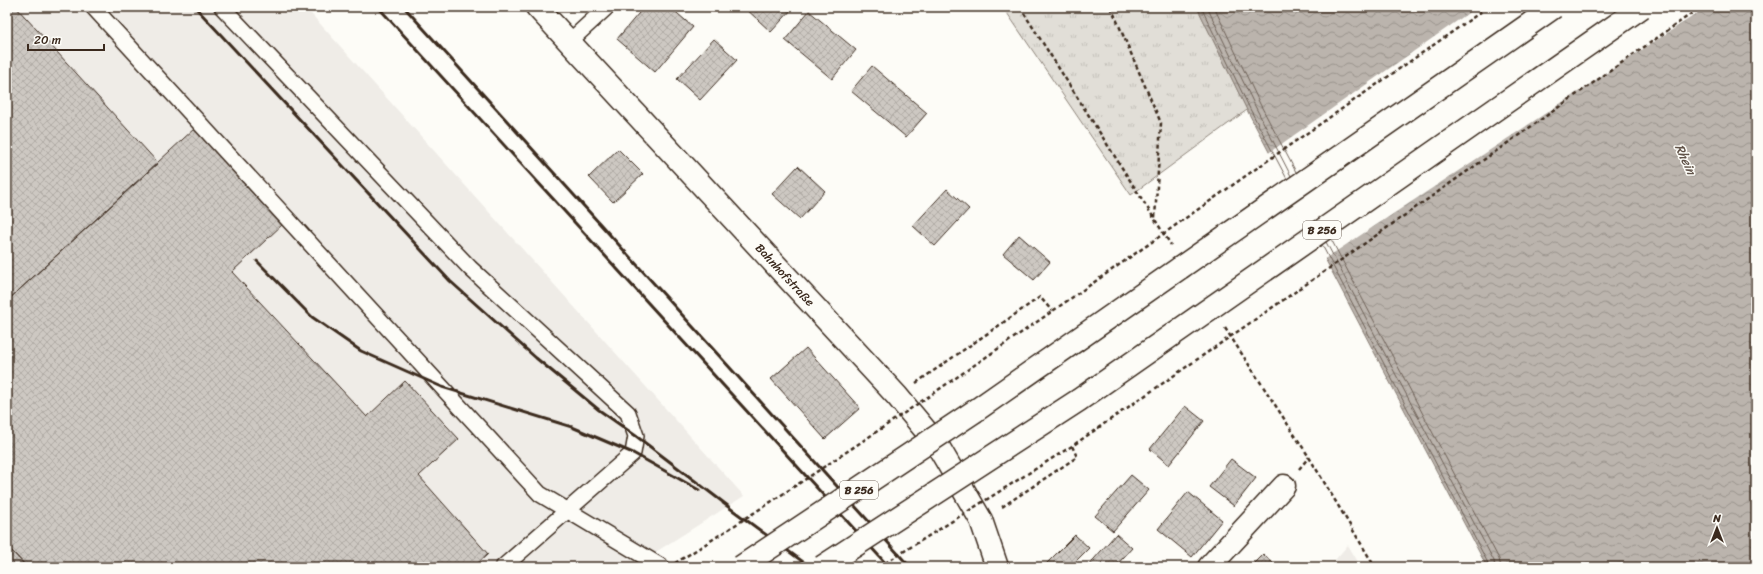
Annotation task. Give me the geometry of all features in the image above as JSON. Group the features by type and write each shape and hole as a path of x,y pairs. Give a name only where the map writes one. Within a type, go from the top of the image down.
{"main road":[{"name":"Bahnhofstraße","path":"537,7 898,396 936,442 981,520 997,567"},
{"name":"B 256","path":"741,567 981,406 1554,7"},
{"name":"B 256","path":"822,567 1079,400 1642,7"},
{"path":"1209,567 1284,486"}],"lane":[{"path":"93,7 540,494 662,567"},
{"path":"222,7 470,268 628,413 636,436 633,453 503,567"},
{"path":"569,42 607,7"}],"path":[{"path":"1111,7 1161,124 1155,219"},
{"path":"669,567 751,515 1052,311 1488,7"},
{"path":"879,567 1072,446 1344,258 1701,7"},
{"path":"898,396 1040,297 1052,311"},
{"path":"1015,499 1077,457 1072,446"}],"shaded area":[{"path":"7,7 305,7 744,496 632,567 7,567"},
{"path":"1348,545 1361,567 1329,567"}],"green space":[{"path":"1003,7 1197,7 1247,110 1131,195"}],"water":[{"name":"Rhein","path":"1197,7 1756,7 1756,567 1487,567 1247,110"}],"pier":[{"path":"1477,7 1707,7 1323,260 1267,154"}],"building":[{"path":"7,7 16,7 158,163 7,301"},
{"path":"644,7 670,7 693,27 655,72 617,39"},
{"path":"744,7 794,7 771,32"},
{"path":"809,11 856,50 832,79 785,40"},
{"path":"714,39 737,60 700,100 677,79"},
{"path":"872,66 927,113 906,137 851,91"},
{"path":"195,128 284,223 232,272 367,417 405,381 459,439 419,476 488,554 474,567 27,567 7,546 7,301"},
{"path":"618,149 643,174 613,202 589,177"},
{"path":"798,166 825,191 800,219 772,194"},
{"path":"947,189 969,209 935,246 913,226"},
{"path":"1019,235 1050,262 1034,280 1003,254"},
{"path":"806,348 860,408 825,439 771,379"},
{"path":"1185,406 1204,421 1169,465 1150,449"},
{"path":"1231,459 1256,478 1234,506 1209,487"},
{"path":"1131,475 1149,490 1113,531 1095,516"},
{"path":"1188,492 1222,520 1192,557 1158,529"},
{"path":"1116,534 1132,548 1115,567 1087,567"},
{"path":"1075,535 1089,548 1070,567 1043,567"},
{"path":"7,546 27,567 7,567"},
{"path":"1263,554 1277,567 1250,567"}],"railway":[{"path":"195,7 450,281 536,358 599,410 636,436 728,506"},
{"path":"378,7 889,567"},
{"path":"404,7 910,567"},
{"path":"257,261 312,317 361,351 442,387 572,427 633,453 699,490"},
{"path":"723,503 810,567"}]}
